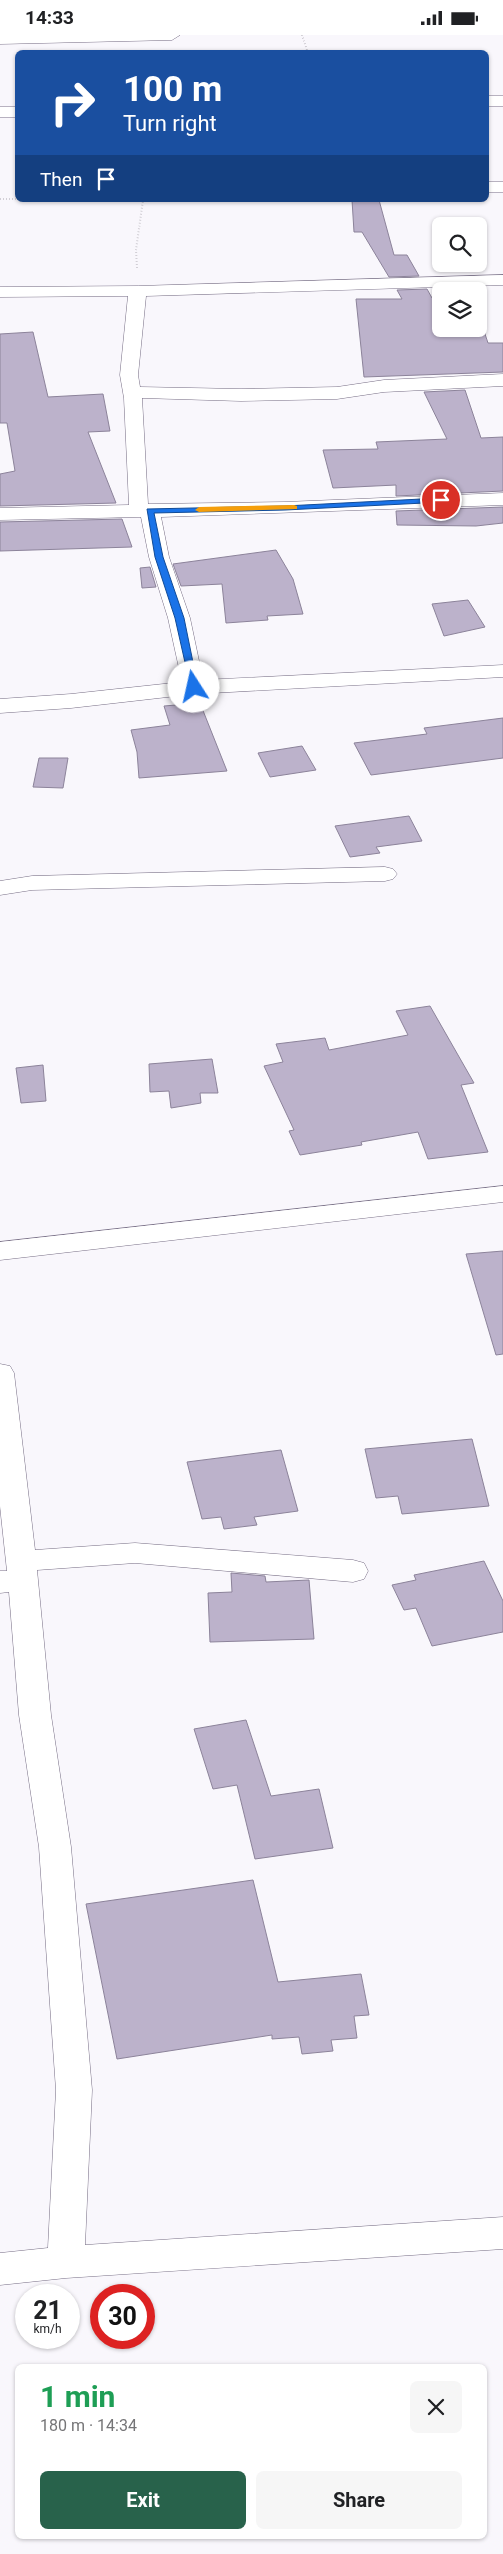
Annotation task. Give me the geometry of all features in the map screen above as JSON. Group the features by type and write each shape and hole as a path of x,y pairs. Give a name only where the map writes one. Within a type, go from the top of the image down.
{"street":[{"path":"0,39 172,35"},
{"path":"489,101 503,101"},
{"path":"0,112 15,112"},
{"path":"489,187 503,187"},
{"path":"0,292 136,291 503,280"},
{"path":"136,291 129,375 145,511 180,618 194,687"},
{"path":"132,392 241,395 337,393 384,386 503,381"},
{"path":"0,513 285,508 392,502 503,499"},
{"path":"0,706 71,701 194,687 503,671"},
{"path":"0,888 32,883 207,877 385,874"},
{"path":"0,1251 503,1194"},
{"path":"0,1373 15,1574 55,1847 74,2090 66,2262"},
{"path":"15,1574 135,1553 353,1571"},
{"path":"0,2269 66,2262 503,2233"}],"path":[{"path":"302,35 307,50"},
{"path":"0,199 15,199"},
{"path":"136,291 136,250 143,202"}],"building":[{"path":"352,202 380,202 394,255 407,255 419,276 389,277 362,232 354,232"},
{"path":"427,289 432,298 432,337 486,337 488,343 503,343 503,372 364,377 356,299 402,299 397,290"},
{"path":"33,332 48,397 103,394 110,431 88,432 116,503 0,506 0,474 15,471 7,423 0,423 0,334"},
{"path":"465,390 481,438 503,437 503,491 396,496 396,485 333,488 323,450 378,449 376,442 447,439 424,392"},
{"path":"503,507 503,523 476,526 397,525 396,511"},
{"path":"122,519 132,547 0,551 0,522"},
{"path":"276,550 293,579 303,614 267,616 268,620 226,623 222,584 181,586 173,564"},
{"path":"150,567 156,587 142,588 140,568"},
{"path":"468,600 485,627 444,636 432,604"},
{"path":"200,703 227,771 139,778 137,752 131,730 170,725 164,706"},
{"path":"503,718 503,758 371,775 354,743 427,734 424,728"},
{"path":"302,746 316,770 270,777 258,753"},
{"path":"39,758 68,758 63,788 33,787"},
{"path":"409,816 422,841 376,847 380,853 350,857 335,826"},
{"path":"430,1006 474,1083 461,1085 488,1152 428,1159 418,1132 361,1142 362,1145 300,1155 289,1131 294,1130 264,1066 283,1062 276,1044 325,1038 329,1050 408,1035 396,1011"},
{"path":"212,1059 218,1093 200,1093 201,1103 171,1108 169,1091 150,1092 149,1064"},
{"path":"43,1065 46,1101 21,1103 16,1068"},
{"path":"503,1251 503,1354 496,1355 466,1254"},
{"path":"472,1439 489,1506 402,1514 398,1496 376,1498 365,1449"},
{"path":"281,1450 298,1511 254,1517 257,1525 224,1529 221,1517 202,1519 187,1462"},
{"path":"484,1561 503,1601 503,1632 432,1646 416,1608 404,1610 392,1585 416,1580 414,1575"},
{"path":"231,1573 265,1576 266,1582 309,1580 314,1639 210,1642 208,1593 232,1592"},
{"path":"246,1720 271,1796 319,1789 333,1848 255,1859 237,1785 213,1789 194,1729"},
{"path":"253,1880 278,1982 361,1974 369,2015 354,2016 357,2038 331,2040 333,2051 302,2054 299,2037 272,2039 272,2035 117,2059 86,1904"}],"slow traffic":[{"path":"199,510 294,507"}],"route":[{"path":"194,687 180,618 159,557 150,510 285,508 441,500"}]}
